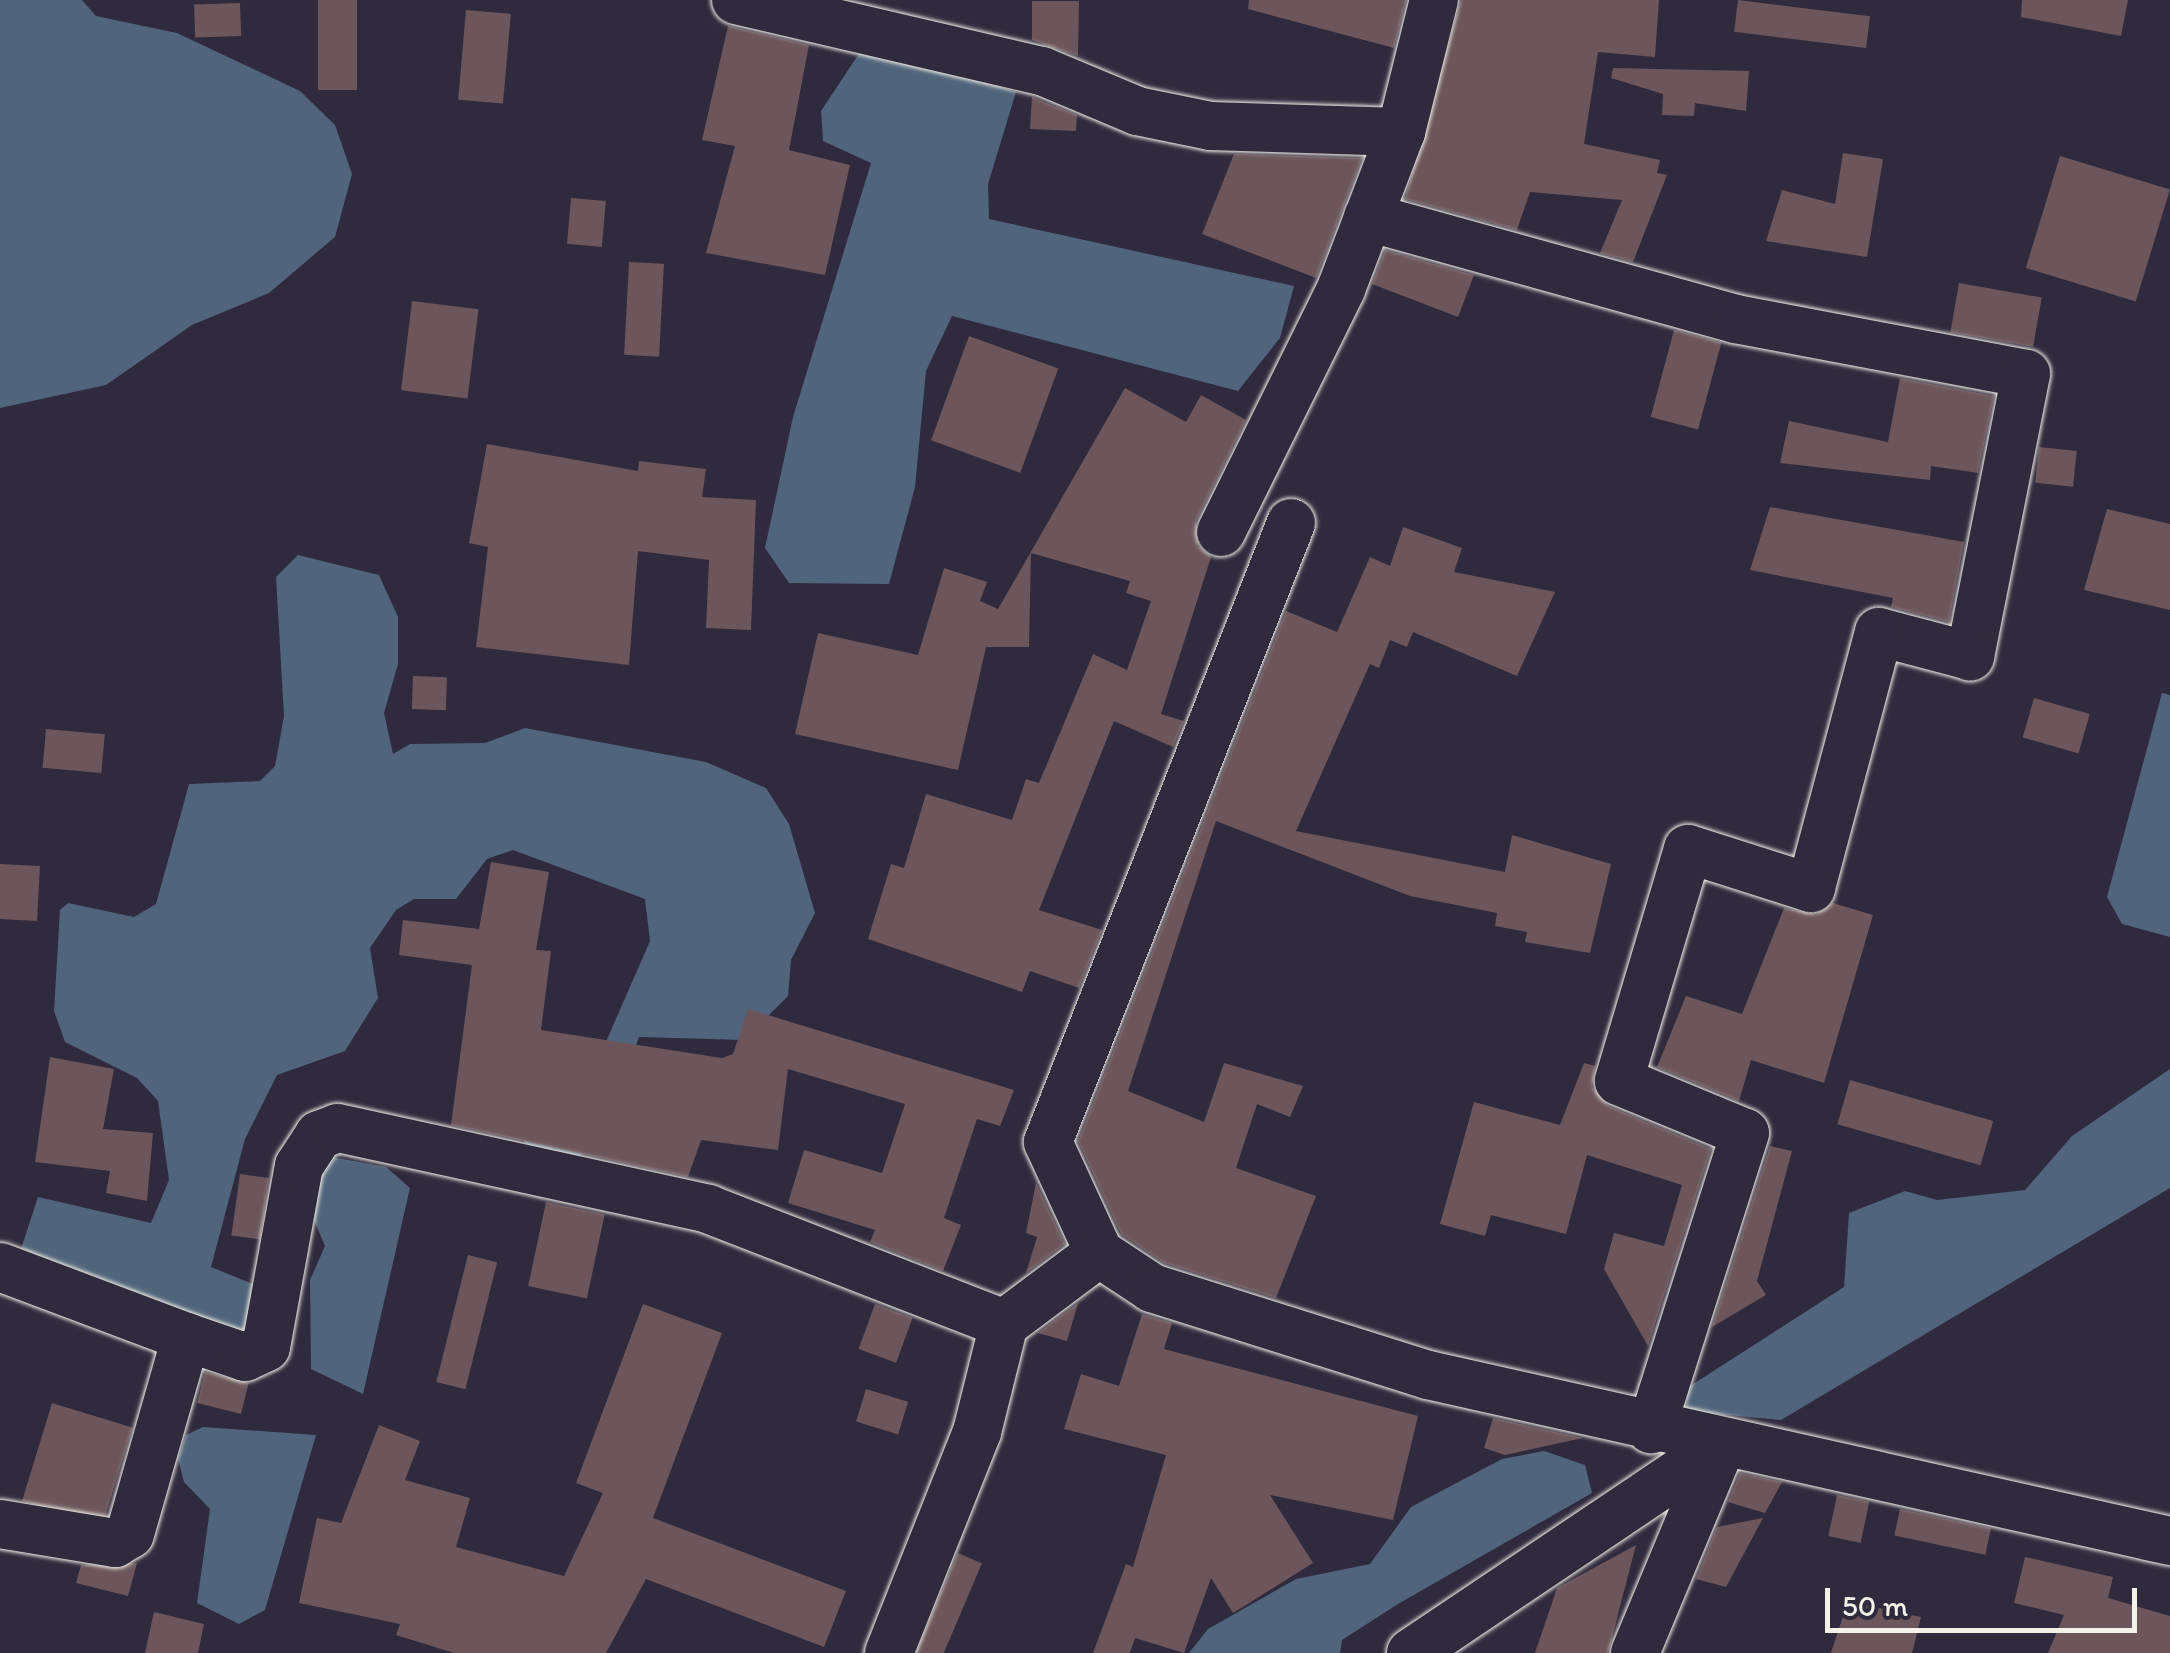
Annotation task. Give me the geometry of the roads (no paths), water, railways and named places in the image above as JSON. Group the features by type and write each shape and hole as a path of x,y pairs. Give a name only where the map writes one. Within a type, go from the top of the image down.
{"street":[{"path":"736,0 919,19 1210,126 1401,132"},
{"path":"1221,532 1368,216 1401,132 1434,0"},
{"path":"1368,216 1736,319 2026,374 1970,656 1879,632 1811,888 1688,850 1619,1081 1744,1133 1651,1429"},
{"path":"1291,523 1048,1142 1098,1253 1152,1288 1428,1375 1651,1429 2170,1541"},
{"path":"0,1267 251,1358 266,1346 299,1166 318,1135 338,1128 708,1209 1004,1324"},
{"path":"889,1653 977,1432 1004,1324 1098,1253"},
{"path":"0,1524 114,1542 130,1534 186,1337"},
{"path":"1411,1653 1722,1444"},
{"path":"1636,1653 1722,1444"}],"water":[{"path":"0,0 82,0 96,16 177,33 300,91 335,125 352,174 335,237 269,293 192,325 106,385 0,408"},
{"path":"866,43 1016,92 988,184 989,219 1294,286 1280,338 1238,391 952,316 926,371 915,487 889,584 789,583 765,548 793,417 871,163 823,141 821,111"},
{"path":"298,555 379,575 398,617 398,664 384,713 393,754 410,744 485,743 525,728 706,762 766,788 789,824 815,913 791,960 788,996 744,1040 639,1037 603,1139 565,1167 525,1145 519,1097 605,1044 650,941 645,899 513,850 487,859 456,899 414,899 396,910 370,948 378,998 345,1051 277,1075 245,1139 211,1267 270,1291 242,1349 17,1261 38,1197 151,1223 169,1180 158,1101 137,1078 65,1042 54,1011 60,910 68,903 134,917 156,904 189,784 260,781 275,766 284,716 276,577"},
{"path":"2162,693 2170,695 2170,937 2122,924 2107,897"},
{"path":"2170,1069 2170,1188 1781,1420 1687,1411 1687,1388 1844,1287 1849,1213 1905,1191 1937,1200 2025,1190 2072,1136"},
{"path":"332,1157 386,1167 410,1188 363,1394 311,1369 310,1280 325,1246 310,1211 314,1176"},
{"path":"203,1427 316,1435 265,1610 239,1624 197,1603 210,1509 184,1482 178,1458 186,1435"},
{"path":"1544,1451 1585,1465 1592,1493 1398,1604 1342,1640 1340,1653 1189,1653 1208,1629 1296,1579 1370,1564 1411,1507 1502,1459"}]}
